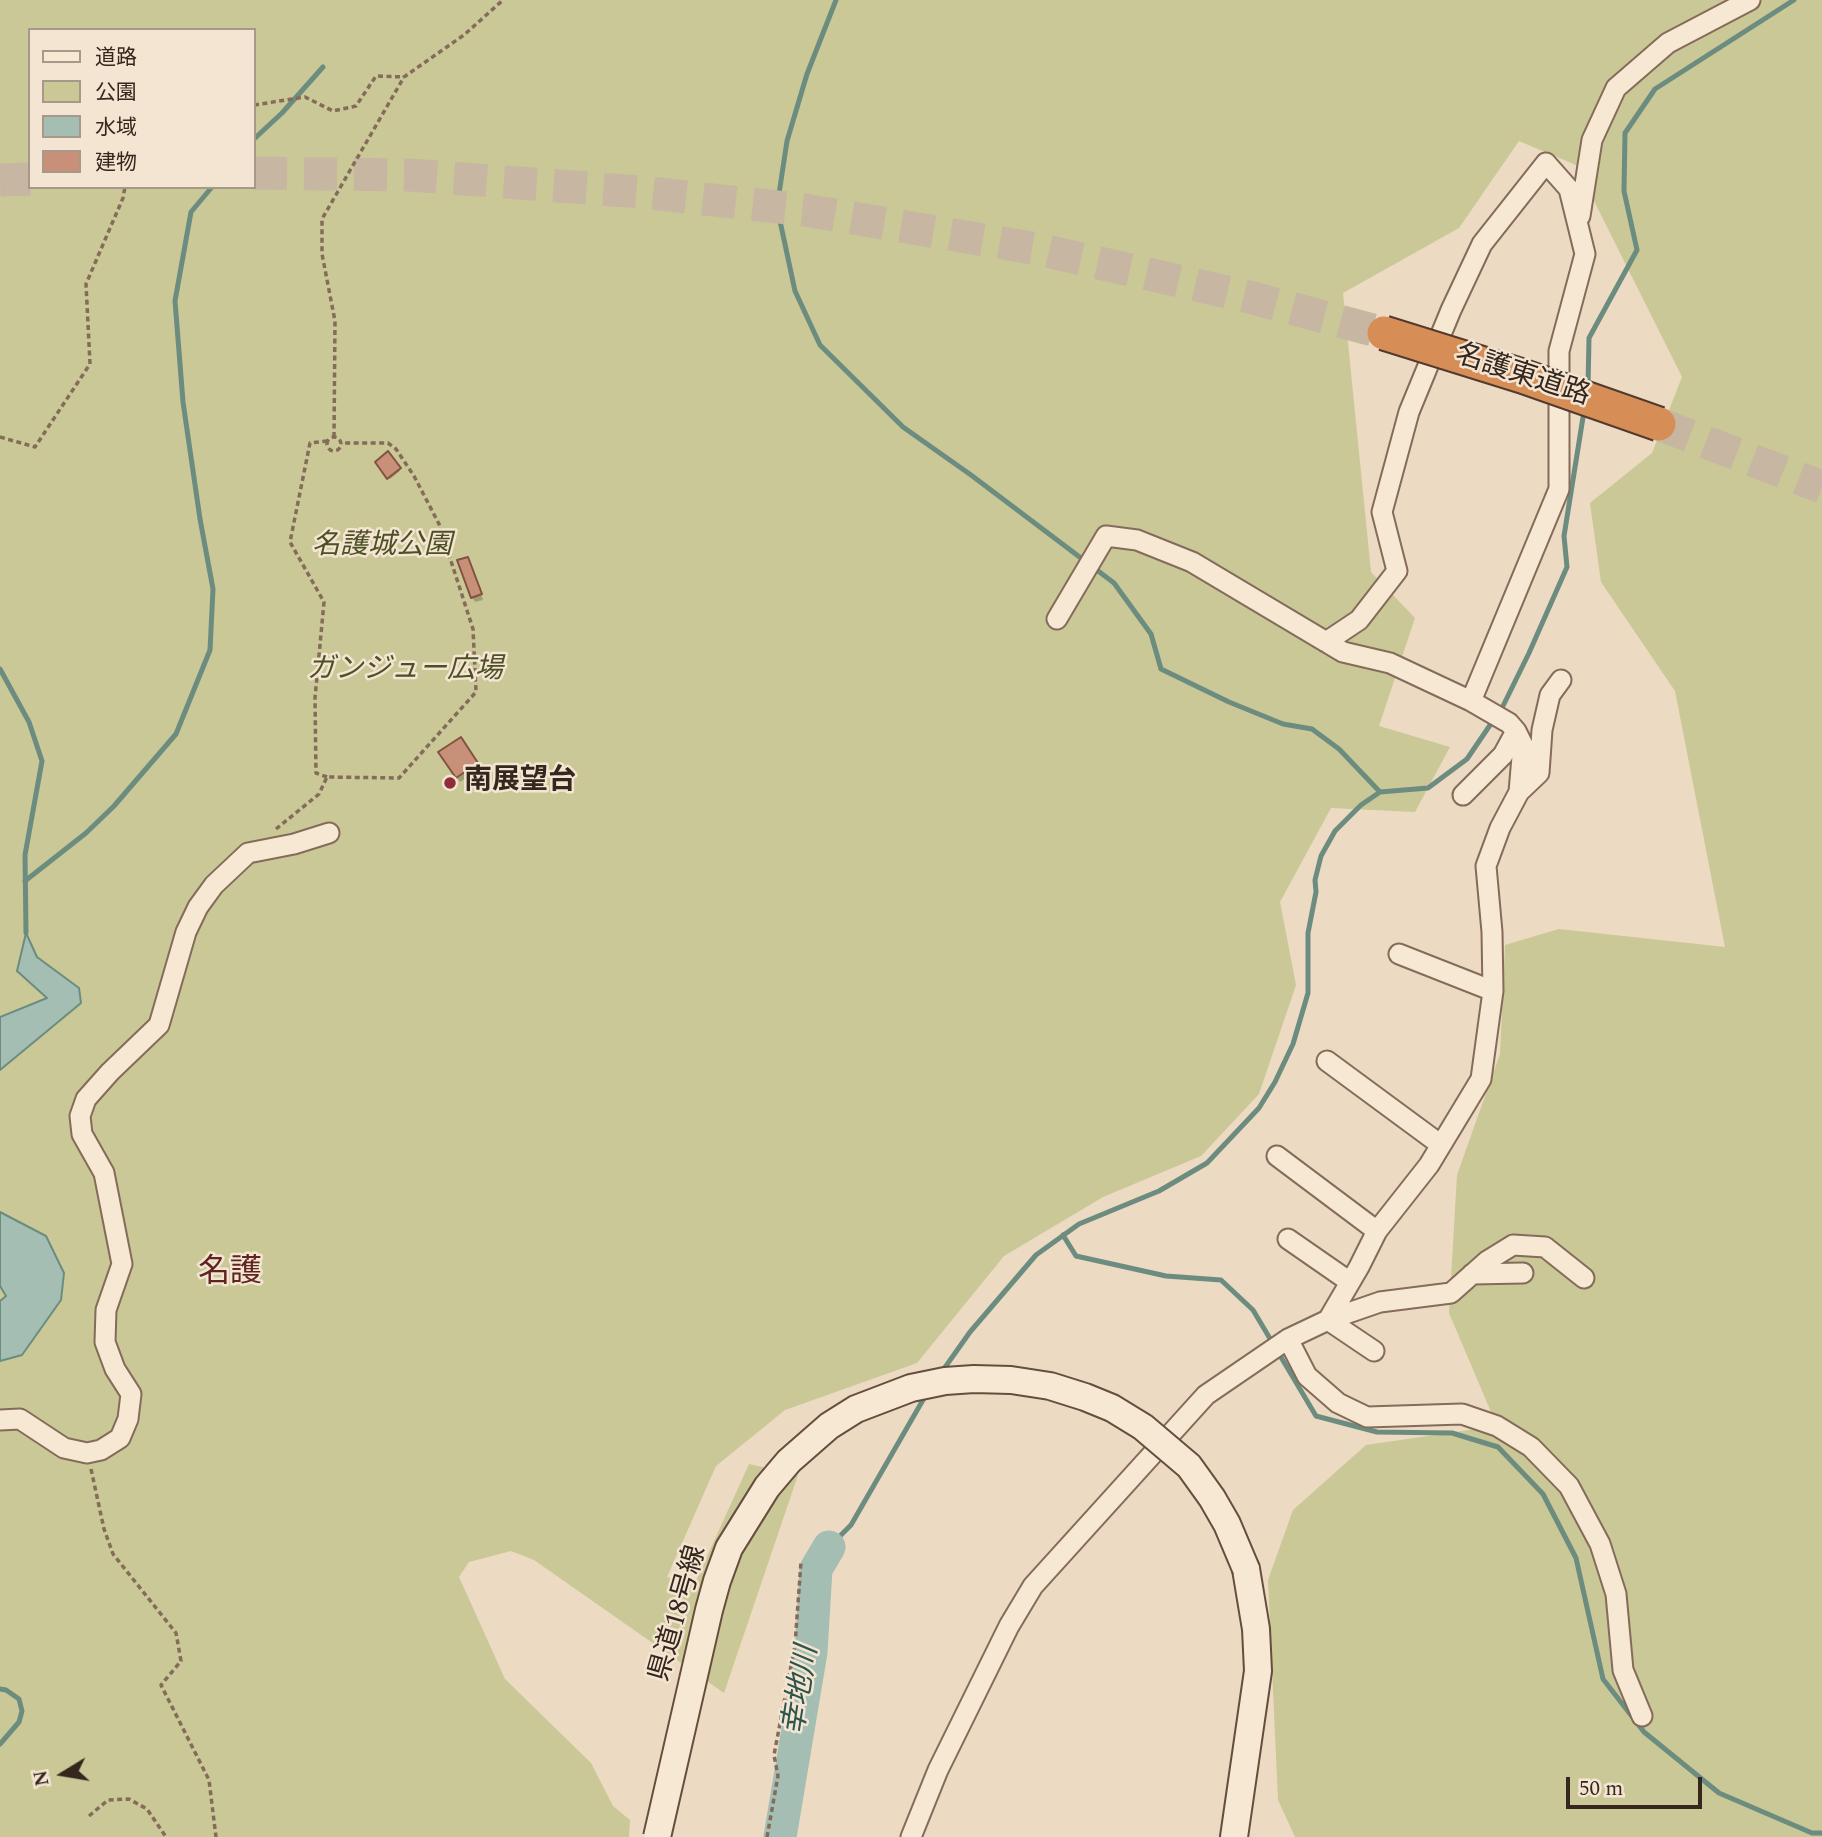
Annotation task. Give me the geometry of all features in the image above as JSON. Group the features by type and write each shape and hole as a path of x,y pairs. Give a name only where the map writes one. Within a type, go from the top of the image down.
{"highway":[{"name":"名護東道路","path":"1384,333 1522,376 1659,424"}],"main road":[{"name":"県道18号線","path":"657,1837 717,1581 729,1548 767,1487 789,1461 830,1426 856,1409 911,1388 945,1381 974,1379 1011,1380 1050,1386 1112,1408 1143,1427 1189,1466 1227,1524 1245,1569 1256,1629 1258,1671 1234,1837"}],"street":[{"path":"1578,227 1592,140 1616,88 1668,43 1750,0"},
{"path":"1326,642 1359,620 1397,571 1382,512 1409,411 1482,244 1546,163 1569,189 1585,254 1559,351 1559,489 1477,705"},
{"path":"1057,619 1106,536 1137,540 1192,562 1343,652 1390,663 1477,705 1513,727 1523,745 1519,792"},
{"path":"1328,1320 1377,1231 1429,1165 1481,1079 1493,991 1492,932 1486,866 1500,828 1519,792 1539,773 1542,730 1550,695 1561,680"},
{"path":"1463,795 1503,755 1513,727"},
{"path":"0,1420 20,1419 64,1448 87,1453 101,1450 120,1438 128,1419 131,1394 115,1369 105,1342 106,1310 122,1264 104,1173 82,1134 80,1116 86,1098 159,1025 174,966 198,907 214,885 248,853 294,845 329,833"},
{"path":"1399,954 1493,991"},
{"path":"1327,1061 1441,1145"},
{"path":"1277,1156 1377,1231"},
{"path":"1288,1239 1350,1282"},
{"path":"911,1837 938,1770 1009,1626 1032,1586 1206,1395 1286,1340 1328,1320 1380,1303 1451,1293 1487,1261 1513,1245 1545,1247 1584,1278"},
{"path":"1472,1274 1523,1273"},
{"path":"1328,1320 1374,1350"},
{"path":"1286,1340 1307,1376 1338,1403 1367,1417 1462,1414 1497,1426 1531,1447 1569,1486 1600,1544 1616,1594 1623,1670 1642,1716"}],"path":[{"path":"334,437 327,441 310,443 289,542 324,602 315,698 316,773 327,777 399,778 476,692 473,629 439,524 414,476 396,449 388,443 341,443 334,437 335,321 322,254 322,219 404,77 464,35 503,0"},
{"path":"256,105 305,97 332,111 356,106 376,76 404,77"},
{"path":"0,436 35,447 90,365 86,284 125,189"},
{"path":"327,441 328,448 332,451 339,449 341,443"},
{"path":"248,853 319,794 327,777"},
{"path":"87,1453 104,1529 113,1554 176,1633 181,1661 161,1685 209,1780 216,1837"},
{"path":"767,1837 778,1776 774,1755 795,1645 801,1562"},
{"path":"89,1816 108,1800 129,1799 148,1809 166,1837"}],"green space":[{"path":"0,0 1822,0 1822,1837 1295,1837 1278,1800 1268,1580 1293,1510 1366,1445 1497,1426 1449,1313 1457,1175 1500,1054 1505,945 1559,929 1725,947 1675,691 1601,582 1590,503 1652,453 1682,377 1576,165 1519,141 1459,228 1343,293 1371,572 1415,618 1379,726 1450,747 1415,812 1331,808 1280,902 1296,985 1259,1094 1201,1156 1103,1197 1004,1256 917,1363 785,1410 716,1466 667,1577 695,1583 749,1464 798,1475 724,1693 534,1560 511,1551 469,1562 459,1577 505,1679 591,1763 613,1806 630,1820 629,1837 0,1837"}],"water":[{"path":"26,933 37,957 79,988 81,1003 0,1070 0,1017 47,998 17,971"},
{"path":"0,1212 46,1236 64,1273 61,1300 22,1355 0,1361 0,1301 6,1296 0,1286"}],"building":[{"path":"388,451 401,468 387,479 375,462"},
{"path":"468,557 482,594 471,598 457,560"},
{"path":"461,737 478,763 456,778 438,752"}],"waterway":[{"path":"836,0 807,74 787,141 777,207 795,291 820,345 903,427 1114,583 1151,634 1161,669 1229,702 1283,724 1312,729 1339,749 1380,792"},
{"path":"1588,388 1589,338 1637,250 1624,191 1625,133 1655,89 1794,0"},
{"path":"256,137 282,113 323,67"},
{"path":"25,881 86,833 114,806 176,734 210,650 213,589 183,402 175,301 191,212 210,189"},
{"path":"941,1373 970,1332 1036,1255 1079,1224 1159,1191 1207,1163 1259,1108 1293,1044 1308,993 1308,933 1316,892 1315,880 1321,856 1335,831 1361,805 1380,792 1428,788 1467,759 1503,706 1529,653 1567,567 1564,536 1584,411"},
{"path":"0,669 29,722 42,761 25,855 26,933"},
{"path":"1063,1235 1076,1256 1166,1276 1221,1280 1253,1310 1316,1416 1377,1432 1452,1433 1498,1447 1543,1494 1576,1558 1603,1679 1644,1732 1719,1793 1812,1833 1822,1833"},
{"path":"829,1547 851,1525 927,1393"},
{"name":"幸地川","path":"780,1837 811,1652 816,1569 829,1547"},
{"path":"0,1689 19,1699 22,1711 19,1722 0,1744"}],"tunnel":[{"path":"256,173 410,175 641,192 805,210 1038,249 1249,297 1384,333"},
{"path":"0,180 28,179"},
{"path":"1659,424 1822,487"}],"place":[{"name":"南展望台","path":"450,783"}],"district":[{"name":"名護","path":"230,1275"}],"park label":[{"name":"名護城公園","path":"382,548"},
{"name":"ガンジュー広場","path":"405,672"}]}
